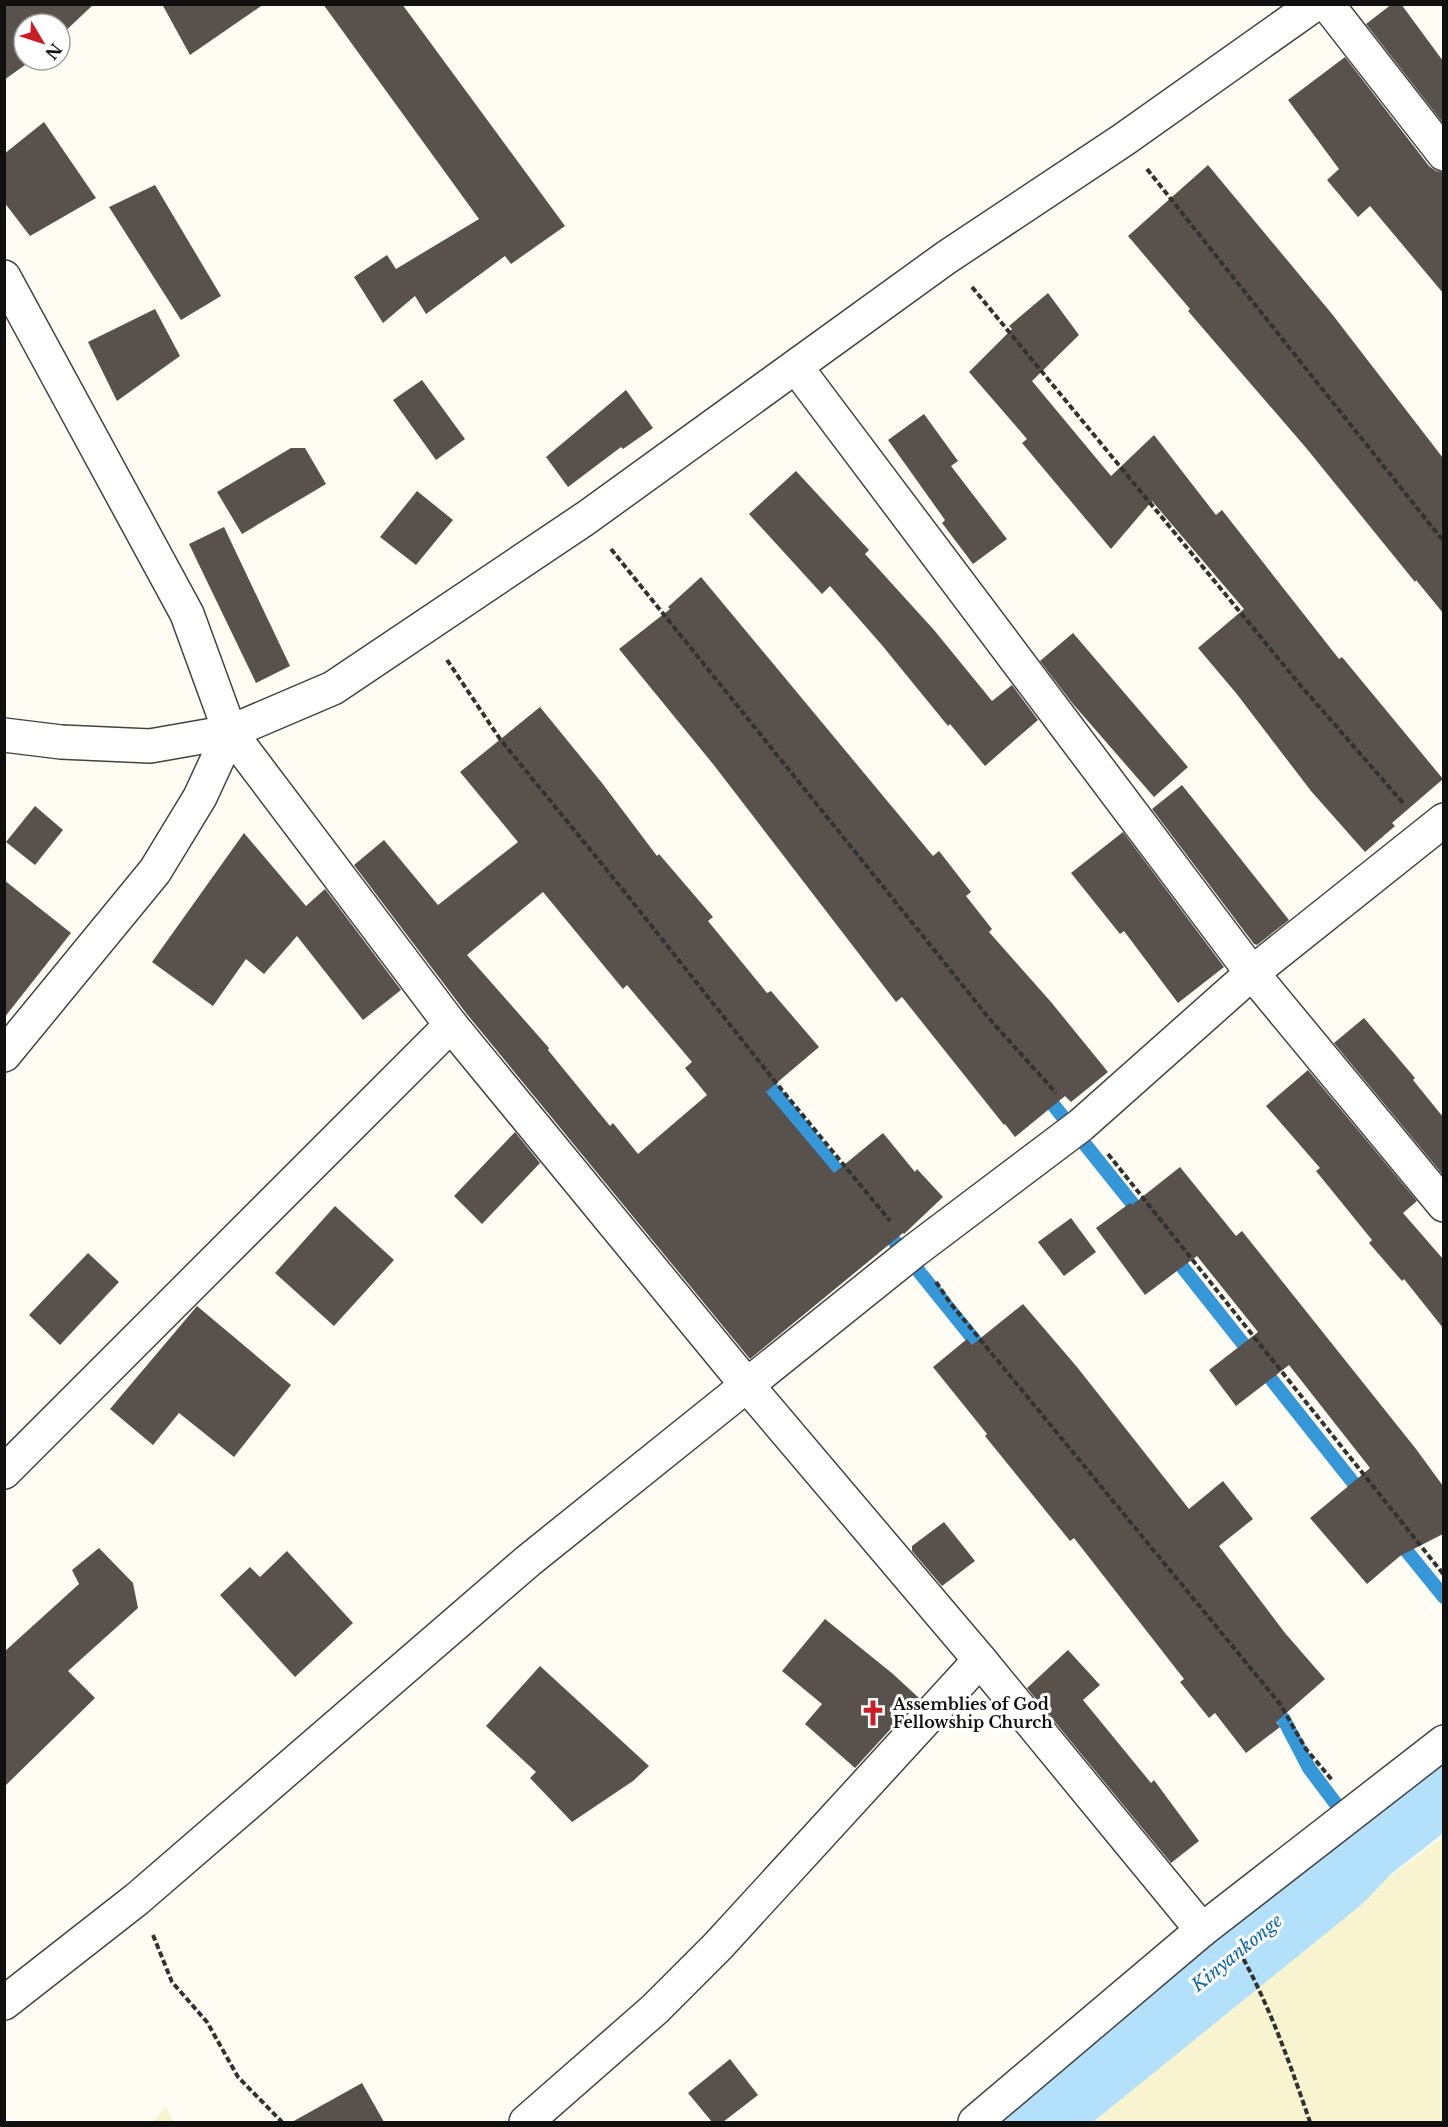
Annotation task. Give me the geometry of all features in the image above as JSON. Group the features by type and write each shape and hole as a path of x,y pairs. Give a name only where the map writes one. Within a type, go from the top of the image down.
{"street":[{"path":"4,735 61,742 150,746 230,732 333,688 586,518 947,257 1124,140 1315,4"},
{"path":"1327,4 1443,154"},
{"path":"4,277 187,614 230,732 451,1025 746,1384 980,1660 1202,1930"},
{"path":"796,367 1252,973 1443,1205"},
{"path":"4,1055 155,871 200,797 230,732"},
{"path":"4,2003 138,1899 528,1561 914,1251 1083,1122 1252,973 1437,825"},
{"path":"4,1472 451,1025"},
{"path":"526,2122 655,2009 710,1954 980,1660"},
{"path":"975,2122 1202,1930 1443,1742"}],"path":[{"path":"1124,140 1443,542"},
{"path":"947,257 1301,686 1403,803 1437,825"},
{"path":"586,518 993,1023 1083,1122 1443,1575"},
{"path":"138,1899 172,1982 207,2022 238,2077 282,2122"},
{"path":"1246,1964 1283,2044 1310,2122"}],"shaded area":[{"path":"1443,1837 1443,2122 1075,2122 1294,1947"},
{"path":"166,2106 174,2122 153,2122"}],"building":[{"path":"4,4 94,4 72,25 72,12 12,12 12,72 15,72 4,80"},
{"path":"162,4 264,4 190,55"},
{"path":"323,4 402,4 565,226 511,264 505,256 426,314 415,296 383,323 354,277 387,255 396,269 479,219"},
{"path":"1392,4 1401,4 1443,61 1443,123 1366,24"},
{"path":"1345,57 1429,166 1436,171 1443,172 1443,293 1370,206 1358,217 1327,180 1339,169 1288,100"},
{"path":"44,122 96,198 30,236 4,202 4,154"},
{"path":"1208,165 1332,314 1443,458 1443,613 1307,449 1188,311 1190,309 1128,236"},
{"path":"155,185 221,296 181,320 109,207"},
{"path":"1048,293 1079,335 1032,381 1111,476 1154,435 1216,515 1222,510 1339,659 1342,657 1443,779 1392,823 1395,826 1365,852 1311,791 1236,693 1198,648 1244,609 1152,501 1111,549 1022,443 1027,439 969,372 1012,329 1009,326"},
{"path":"155,309 180,356 117,401 88,342"},
{"path":"422,380 465,439 436,460 393,400"},
{"path":"626,390 653,428 623,449 621,447 568,487 546,457"},
{"path":"924,414 958,461 951,466 1007,539 973,564 942,523 945,520 888,440"},
{"path":"291,448 305,448 326,484 242,534 217,492"},
{"path":"796,471 869,550 865,554 934,630 992,701 1012,685 1038,720 985,766 950,724 948,726 830,586 822,594 749,514"},
{"path":"417,491 453,520 416,565 380,537"},
{"path":"224,527 290,666 256,683 189,544"},
{"path":"701,577 933,856 939,851 971,892 966,896 992,929 989,932 1051,1002 1108,1072 1071,1102 1065,1096 1015,1137 902,997 896,1002 713,764 619,649 670,609 668,607"},
{"path":"1073,633 1188,767 1154,797 1073,704 1040,661"},
{"path":"540,707 602,783 657,856 659,854 713,917 708,921 767,993 771,991 819,1047 766,1092 834,1173 883,1133 915,1172 917,1169 943,1197 904,1234 750,1359 466,1013 354,865 384,840 438,905 518,842 460,772","holes":["543,892 623,989 627,985 692,1062 685,1068 707,1095 638,1154 613,1123 610,1126 548,1050 549,1048 467,955"]},
{"path":"1182,785 1289,920 1257,945 1152,809"},
{"path":"35,806 63,830 35,865 6,842"},
{"path":"1123,832 1224,967 1178,1003 1124,931 1120,934 1071,873"},
{"path":"244,833 306,906 325,889 401,990 363,1020 297,936 264,974 246,959 213,1006 152,962"},
{"path":"4,880 71,933 4,1018"},
{"path":"1364,1018 1415,1078 1413,1080 1443,1117 1443,1175 1334,1043"},
{"path":"1308,1070 1417,1201 1403,1213 1443,1259 1443,1328 1404,1279 1402,1281 1369,1243 1372,1240 1316,1171 1320,1168 1266,1106"},
{"path":"515,1132 540,1163 482,1224 454,1196"},
{"path":"1180,1167 1236,1236 1242,1231 1443,1486 1443,1534 1400,1556 1367,1584 1310,1518 1370,1468 1289,1365 1236,1406 1209,1370 1258,1332 1197,1256 1145,1295 1096,1228 1130,1203 1132,1205"},
{"path":"335,1206 394,1260 334,1326 275,1273"},
{"path":"1071,1218 1096,1252 1064,1276 1038,1242"},
{"path":"88,1253 119,1282 60,1345 29,1315"},
{"path":"1023,1304 1077,1367 1189,1509 1223,1481 1253,1519 1219,1546 1285,1633 1325,1679 1276,1722 1280,1727 1246,1753 1215,1713 1209,1718 1180,1682 1184,1679 1074,1538 1070,1541 985,1436 987,1434 933,1367 967,1339 972,1345"},
{"path":"197,1306 291,1385 234,1457 179,1413 153,1445 110,1409"},
{"path":"944,1522 975,1561 942,1586 912,1551 912,1546"},
{"path":"99,1548 133,1583 138,1608 68,1671 95,1698 4,1787 4,1652 79,1584 72,1570"},
{"path":"287,1551 353,1623 295,1677 220,1595 250,1567 260,1577"},
{"path":"825,1619 919,1698 855,1768 805,1724 822,1704 782,1671"},
{"path":"1068,1650 1100,1685 1083,1700 1151,1783 1154,1780 1199,1841 1171,1863 1027,1688"},
{"path":"540,1666 649,1766 633,1781 572,1822 530,1778 536,1772 486,1726"},
{"path":"730,2059 758,2095 723,2122 712,2122 688,2093"},
{"path":"362,2083 384,2122 292,2122"}],"waterway":[{"path":"761,1075 848,1184"},
{"path":"1043,1092 1144,1218"},
{"path":"883,1227 988,1357"},
{"path":"1172,1254 1363,1495"},
{"path":"1397,1539 1444,1597"},
{"path":"1271,1704 1284,1720 1309,1768 1366,1844"},
{"name":"Kinyankonge","path":"1031,2122 1336,1875 1366,1844 1444,1783"}],"place":[{"name":"Assemblies of God Fellowship Church","path":"873,1713"}]}
